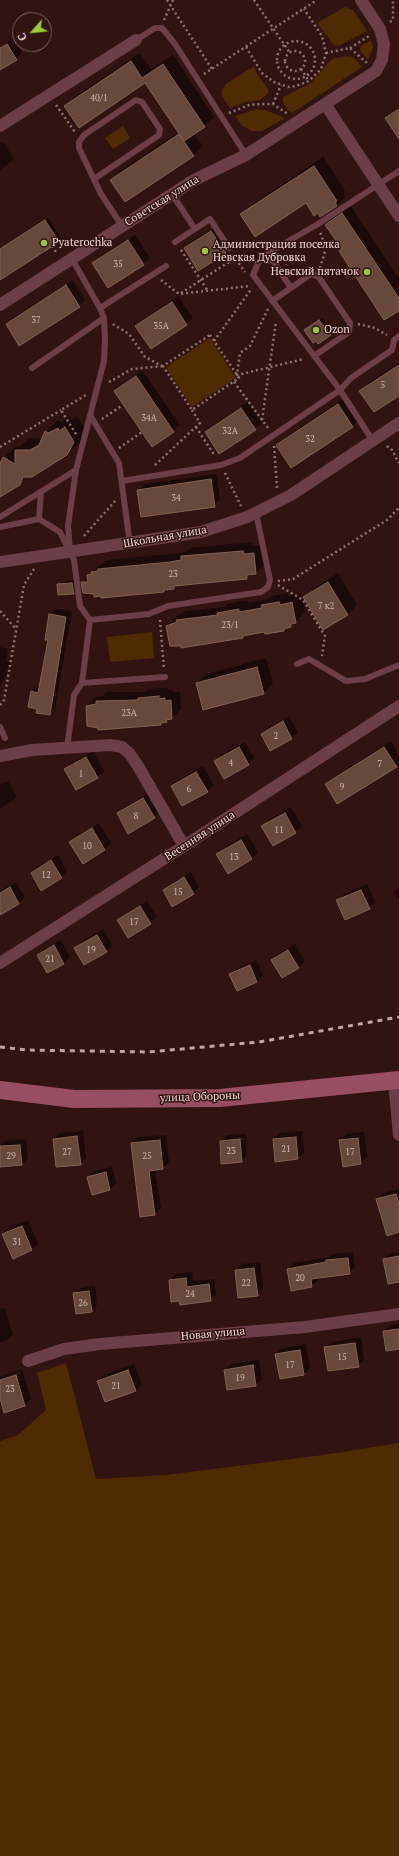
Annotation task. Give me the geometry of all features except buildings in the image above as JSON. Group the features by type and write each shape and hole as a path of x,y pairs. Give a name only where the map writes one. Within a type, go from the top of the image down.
{"street":[{"name":"Советская улица","path":"0,305 66,258 122,226 194,180 246,155 376,71 382,60 384,44 380,29 361,0"},
{"path":"0,126 136,40"},
{"path":"325,104 399,216"},
{"name":"Школьная улица","path":"0,562 70,551 130,544 201,532 256,513 291,495 399,423"},
{"name":"Весенняя улица","path":"0,963 184,846 399,706"},
{"path":"0,756 32,750 110,745 122,747 130,754 138,766 184,846"},
{"path":"397,1081 399,1135"},
{"name":"улица Обороны","path":"0,1090 74,1099 220,1098 397,1081"},
{"name":"Новая улица","path":"28,1361 64,1349 100,1344 305,1327 399,1314"}],"lane":[{"path":"136,40 155,28 162,28 175,44 246,155"},
{"path":"94,179 159,135 160,129 142,102 136,100 84,135 79,142 79,148 101,194 122,226"},
{"path":"373,441 340,390 271,304 253,275 258,263 268,253 318,224 399,171"},
{"path":"172,194 195,229"},
{"path":"175,242 210,219 228,248"},
{"path":"268,253 291,288"},
{"path":"66,258 100,308 104,318 106,339 104,361 76,470 68,526 70,551"},
{"path":"100,308 166,266"},
{"path":"271,304 310,274 318,276 350,323 349,332 314,356"},
{"path":"32,368 104,318"},
{"path":"122,481 221,465 240,458 340,390 351,378 392,350 396,338"},
{"path":"90,415 120,463 130,544"},
{"path":"0,517 76,470"},
{"path":"39,519 41,492"},
{"path":"90,620 149,614 168,606 261,592 268,587 270,580 256,513"},
{"path":"0,527 39,519 60,532 70,551 76,570 80,606 90,620 82,683 74,695 67,748"},
{"path":"297,664 309,659 346,681 365,679 399,665"},
{"path":"82,683 165,677"},
{"path":"0,727 5,738"}],"path":[{"path":"167,0 212,69"},
{"path":"162,28 174,0"},
{"path":"254,0 290,53"},
{"path":"197,79 317,0"},
{"path":"388,23 393,20 393,0"},
{"path":"246,47 262,73 267,78 281,85 296,86 309,81 321,69 326,53 322,36 304,9"},
{"path":"326,53 350,48 368,36"},
{"path":"294,41 300,42 305,44 312,52 314,62 310,72 305,76 295,79 284,75 280,71 278,66 278,55 284,45 294,41"},
{"path":"350,48 365,61"},
{"path":"297,51 304,56 305,63 301,70 293,71 287,67 286,59 290,53 297,51"},
{"path":"301,70 309,81"},
{"path":"273,104 281,85"},
{"path":"235,110 249,105 273,104 288,114"},
{"path":"58,108 74,132 84,135"},
{"path":"318,224 326,248 318,276"},
{"path":"175,242 208,291"},
{"path":"52,246 66,258"},
{"path":"179,294 235,258 268,253"},
{"path":"153,274 179,294 254,286 214,341"},
{"path":"192,410 239,378 237,375 240,353 250,346 271,304"},
{"path":"262,420 276,317"},
{"path":"104,318 129,334 145,357 163,366 200,423 142,478"},
{"path":"350,323 375,328 396,338"},
{"path":"0,447 132,369 163,366 210,335 237,375"},
{"path":"237,375 314,356"},
{"path":"95,424 123,405"},
{"path":"61,410 82,445"},
{"path":"113,452 142,432"},
{"path":"373,441 383,444 392,450 399,463"},
{"path":"70,551 124,492"},
{"path":"270,580 281,582 293,579 387,520 399,508"},
{"path":"0,705 4,700 24,585 36,567"},
{"path":"270,580 303,600 325,636 321,667"},
{"path":"159,610 165,677"},
{"path":"0,611 16,630"}],"shaded area":[{"path":"345,7 353,10 367,31 338,46 334,45 317,23"},
{"path":"371,40 373,48 368,60 360,50 361,46"},
{"path":"347,56 353,57 362,67 292,113 289,111 283,103 283,97 311,83 334,58"},
{"path":"254,66 257,74 268,89 268,94 260,100 246,102 230,108 222,96 222,90 226,84"},
{"path":"257,109 265,110 285,118 262,131 252,131 243,126 235,116"},
{"path":"123,126 130,138 113,149 105,138"},
{"path":"210,338 236,378 192,407 166,367"},
{"path":"152,632 154,658 110,662 107,637"},
{"path":"66,1363 96,1479 166,1475 323,1455 399,1443 399,1856 0,1856 0,1441 18,1435 46,1410 37,1373"}],"railway":[{"path":"0,1047 27,1050 148,1052 259,1042 399,1017"}],"place":[{"name":"Pyaterochka","path":"44,243"},
{"name":"Администрация поселка Невская Дубровка","path":"205,251"},
{"name":"Невский пятачок","path":"367,272"},
{"name":"Ozon","path":"316,330"}]}
